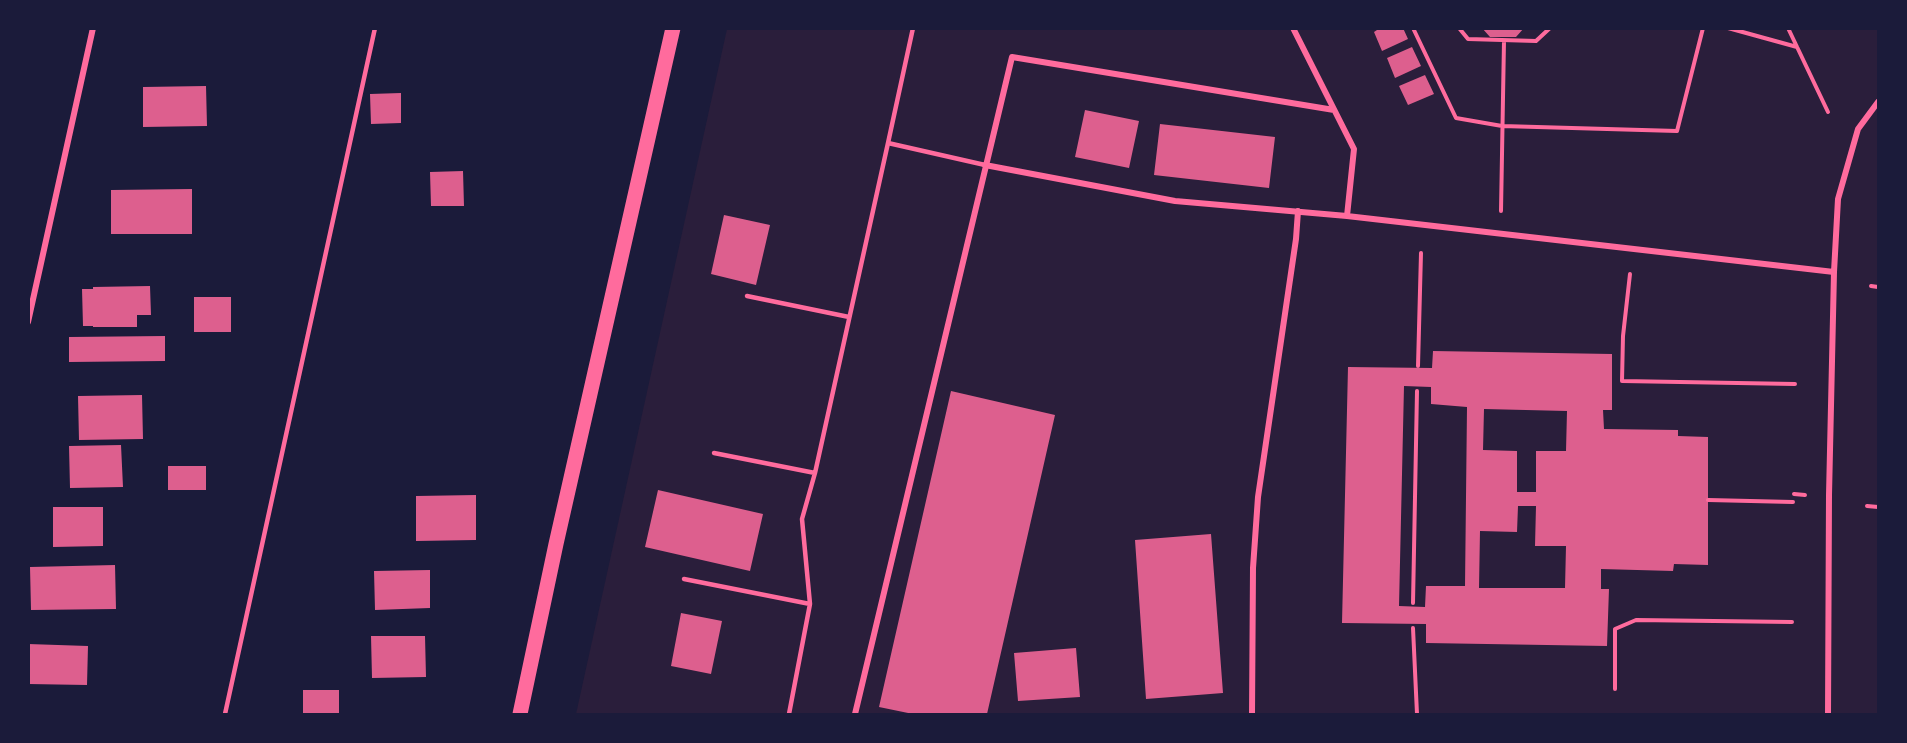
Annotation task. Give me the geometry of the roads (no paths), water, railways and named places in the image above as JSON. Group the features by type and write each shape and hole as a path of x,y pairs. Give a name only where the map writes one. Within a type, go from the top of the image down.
{"main road":[{"path":"520,714 556,544 673,28"}],"street":[{"path":"28,322 93,28"},
{"path":"1293,28 1354,149 1347,216"},
{"path":"855,714 1012,57 1334,110"},
{"path":"1828,714 1829,495 1838,199 1858,129 1878,102"},
{"path":"985,165 1175,201 1347,216 1834,272"},
{"path":"1252,714 1253,568 1258,497 1296,239 1298,211"}],"lane":[{"path":"225,714 375,28"},
{"path":"789,714 810,604 802,519 913,28"},
{"path":"888,143 985,165"},
{"path":"747,296 849,317"},
{"path":"714,453 814,473"},
{"path":"684,579 810,604"}]}
